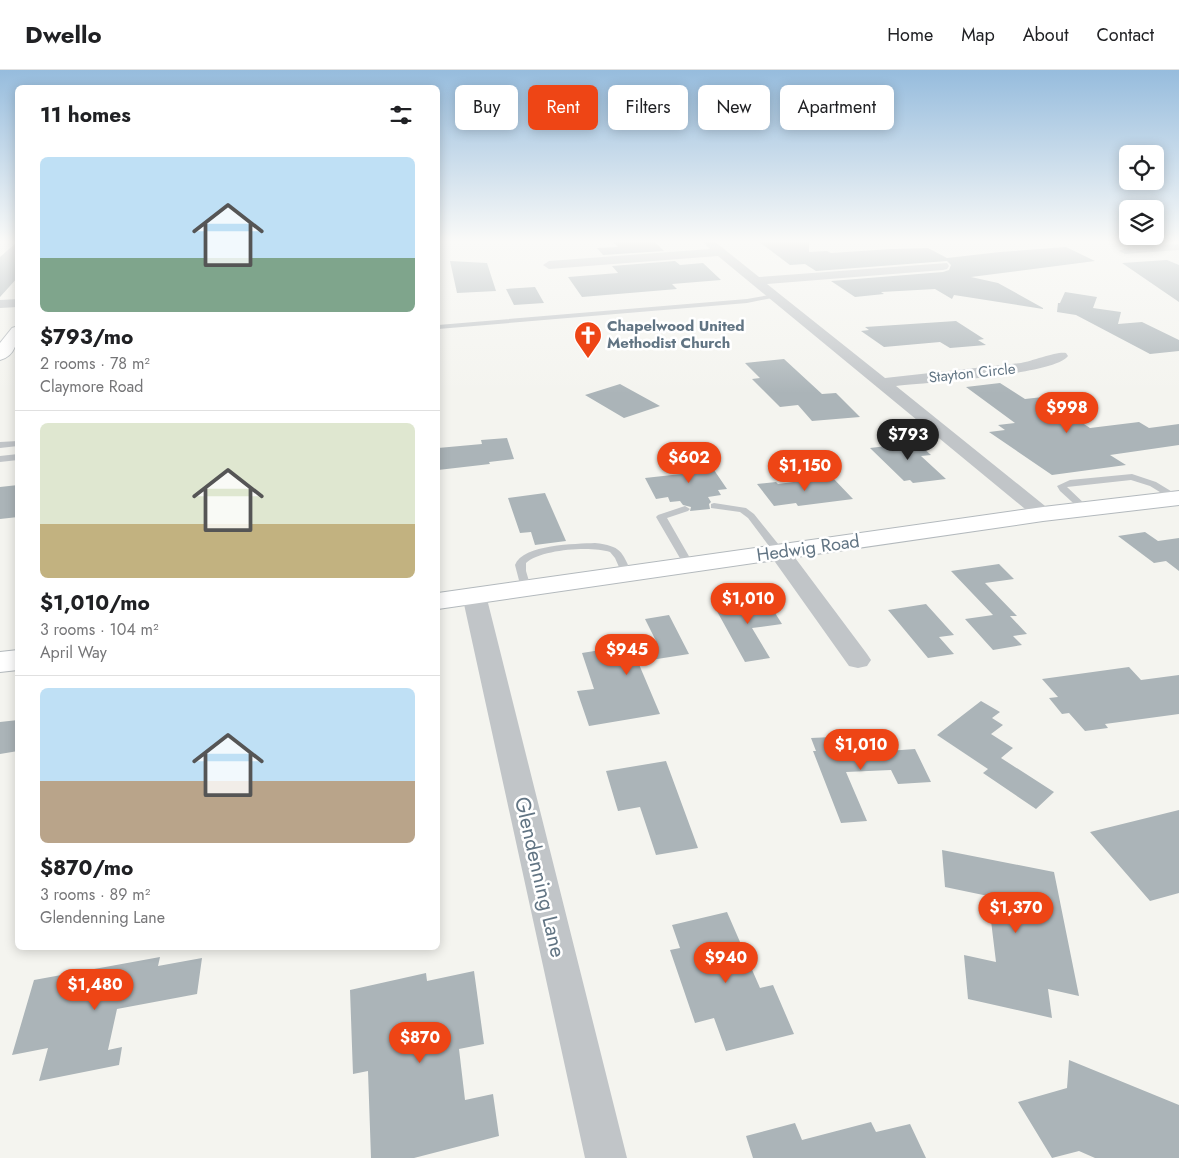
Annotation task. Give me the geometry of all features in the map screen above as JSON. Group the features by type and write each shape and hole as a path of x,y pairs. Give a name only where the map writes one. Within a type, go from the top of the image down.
{"street":[{"path":"770,292 1043,514"},
{"path":"0,304 15,303"},
{"path":"0,355 15,335"},
{"name":"Stayton Circle","path":"881,383 1021,368 1045,363 1061,356"},
{"name":"Hedwig Road","path":"440,600 1043,514 1178,499"},
{"path":"779,552 858,660"},
{"name":"Glendenning Lane","path":"474,595 606,1158"},
{"path":"0,662 15,660"}],"lane":[{"path":"440,327 747,301 775,296"},
{"path":"0,445 15,443"},
{"path":"0,459 15,457"},
{"path":"1086,509 1062,486 1070,483 1132,477 1153,484 1178,499"},
{"path":"714,506 743,510 751,516 779,552"},
{"path":"685,509 661,516 689,565"},
{"path":"526,588 520,568 522,561 527,555 545,551 594,546 608,547 619,555 627,574"}],"building":[{"path":"507,292 538,292 544,303 514,305"},
{"path":"578,292 644,292 582,297"},
{"path":"847,292 885,292 881,292 884,294 855,297"},
{"path":"940,292 1014,292 1043,309 954,295 952,299"},
{"path":"1065,292 1097,297 1093,308 1121,312 1118,324 1142,322 1179,340 1179,351 1150,354 1076,315 1057,312 1058,303 1060,303"},
{"path":"1164,292 1179,292 1179,302"},
{"path":"956,321 984,339 978,340 986,345 950,348 940,342 884,347 861,331 869,330 865,327"},
{"path":"784,359 822,394 836,393 860,417 812,421 798,405 780,407 752,379 760,378 745,363"},
{"path":"1000,383 1025,399 1043,397 1090,428 1139,422 1149,428 1179,424 1179,445 1110,455 1126,465 1052,475 989,432 1005,430 998,425 1015,423 966,387"},
{"path":"620,384 660,406 624,418 585,395"},
{"path":"507,438 514,459 440,470 440,448 482,444 481,440"},
{"path":"913,439 931,455 921,456 946,479 913,483 910,480 904,481 870,448 895,445 891,442"},
{"path":"694,452 705,468 712,467 727,489 718,490 721,495 708,497 711,502 709,504 710,509 690,511 691,507 683,505 680,501 670,502 668,497 656,499 645,478 681,474 678,468 685,468 677,454"},
{"path":"832,477 853,499 798,506 796,503 774,506 757,484 776,482 778,484"},
{"path":"15,485 15,517 0,519 0,487"},
{"path":"545,493 566,541 535,545 531,532 520,533 508,498"},
{"path":"1145,532 1158,541 1179,538 1179,571 1166,561 1154,563 1118,536"},
{"path":"999,564 1014,579 985,583 1017,616 1010,616 1027,634 1013,636 1022,645 993,650 965,619 993,615 951,571"},
{"path":"765,597 782,624 752,628 770,658 745,662 713,604"},
{"path":"926,604 954,635 939,637 954,654 928,658 888,610"},
{"path":"669,615 689,654 638,662 660,714 589,726 577,691 594,689 582,653 656,641 645,619"},
{"path":"1129,667 1141,680 1179,675 1179,714 1105,724 1108,728 1085,731 1069,713 1062,714 1049,698 1058,697 1042,679"},
{"path":"981,701 1000,712 992,718 1003,725 991,734 1013,748 1001,758 1054,792 1036,809 983,773 988,769 937,735"},
{"path":"15,720 15,752 0,754 0,722"},
{"path":"853,736 860,753 915,749 931,782 898,784 891,770 846,772 867,821 841,823 813,751 816,751 811,738"},
{"path":"666,761 698,848 656,855 640,807 618,811 606,771"},
{"path":"1179,810 1179,893 1150,901 1090,832"},
{"path":"942,850 1054,872 1079,996 1048,989 1052,1018 968,999 964,955 996,962 988,896 945,887"},
{"path":"727,912 760,988 773,985 794,1034 726,1051 714,1018 695,1023 670,950 680,948 672,925"},
{"path":"160,957 158,966 202,958 197,994 117,1009 108,1050 122,1047 119,1065 39,1081 48,1048 12,1055 34,980"},
{"path":"474,971 484,1044 459,1049 465,1100 493,1094 499,1136 414,1158 371,1158 368,1071 353,1074 350,990 426,973 427,981"},
{"path":"1069,1060 1179,1105 1179,1158 1095,1158 1079,1151 1052,1158 1018,1102 1067,1088"},
{"path":"871,1122 876,1132 910,1124 926,1158 753,1158 746,1136 795,1123 802,1140"}],"place":[{"name":"Chapelwood United Methodist Church","path":"588,359"}]}
